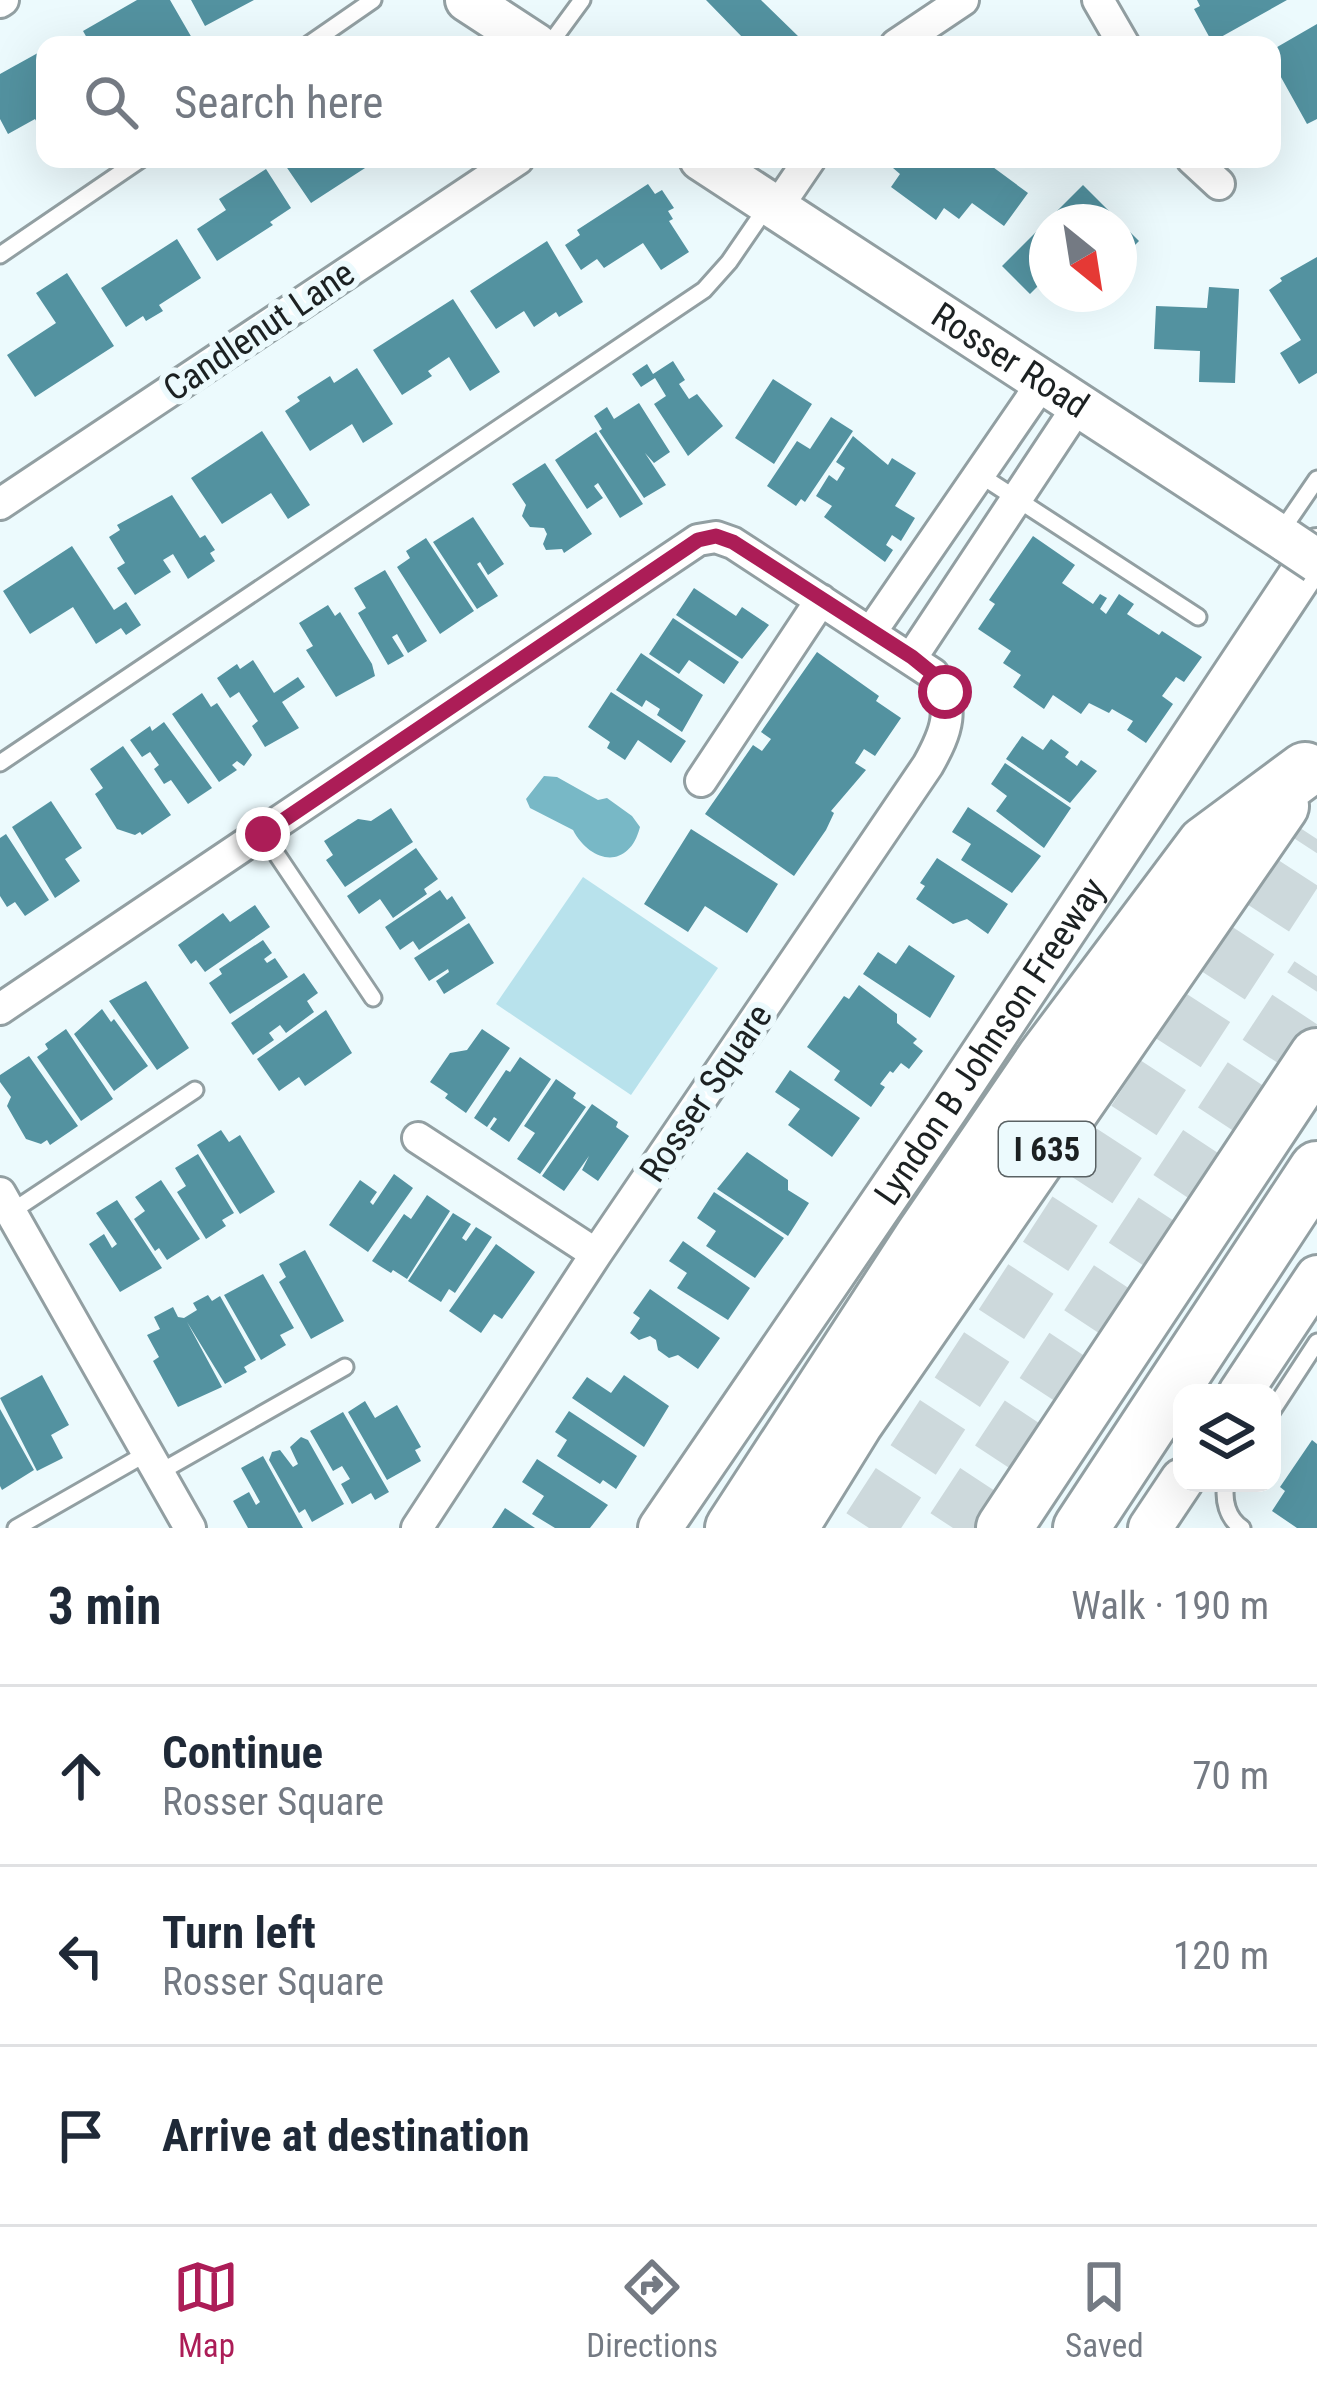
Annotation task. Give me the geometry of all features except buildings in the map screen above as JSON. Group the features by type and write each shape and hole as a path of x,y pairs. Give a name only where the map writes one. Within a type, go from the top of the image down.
{"highway":[{"path":"734,1528 1044,1058 1205,844 1311,761"},
{"name":"I 635","path":"790,1528 855,1423 1311,761"},
{"path":"1004,1528 1317,1056"},
{"path":"1081,1528 1317,1169"}],"main road":[{"path":"467,0 522,36"},
{"name":"Rosser Road","path":"714,168 1300,547"},
{"name":"Lyndon B Johnson Freeway","path":"660,1528 946,1109 1300,547"},
{"path":"1246,1384 1317,1277"},
{"path":"1150,1528 1174,1492"}],"street":[{"path":"909,36 963,0"},
{"path":"1098,0 1119,36"},
{"name":"Candlenut Lane","path":"0,504 504,168"},
{"path":"772,207 803,168"},
{"path":"1202,168 1219,184"},
{"path":"872,632 1042,383"},
{"path":"912,657 1078,406"},
{"name":"Rosser Square","path":"0,1009 698,540 716,536 733,542 933,674 945,692 950,715 943,738 417,1528"},
{"path":"701,781 821,600"},
{"path":"418,1138 596,1254"},
{"path":"4,1204 190,1528"}],"lane":[{"path":"321,36 373,0"},
{"path":"556,36 582,0"},
{"path":"0,255 128,168"},
{"path":"0,763 704,290 772,207"},
{"path":"980,475 1198,617"},
{"path":"1300,547 1317,479"},
{"path":"263,834 373,998"},
{"path":"4,1204 194,1090"},
{"path":"1281,1397 1317,1342"},
{"path":"16,1528 345,1366"},
{"path":"1225,1492 1224,1502 1234,1523 1242,1528"}],"shaded area":[{"path":"544,776 557,777 598,800 607,798 640,827 635,841 619,856 599,855 573,830 530,808 526,799"},
{"path":"583,877 718,968 631,1095 496,1004"}],"tunnel":[{"path":"869,1528 1317,839"},
{"path":"953,1528 1317,976"}],"route":[{"path":"263,834 698,540 716,536 733,542 912,657 933,674 945,692"}]}
